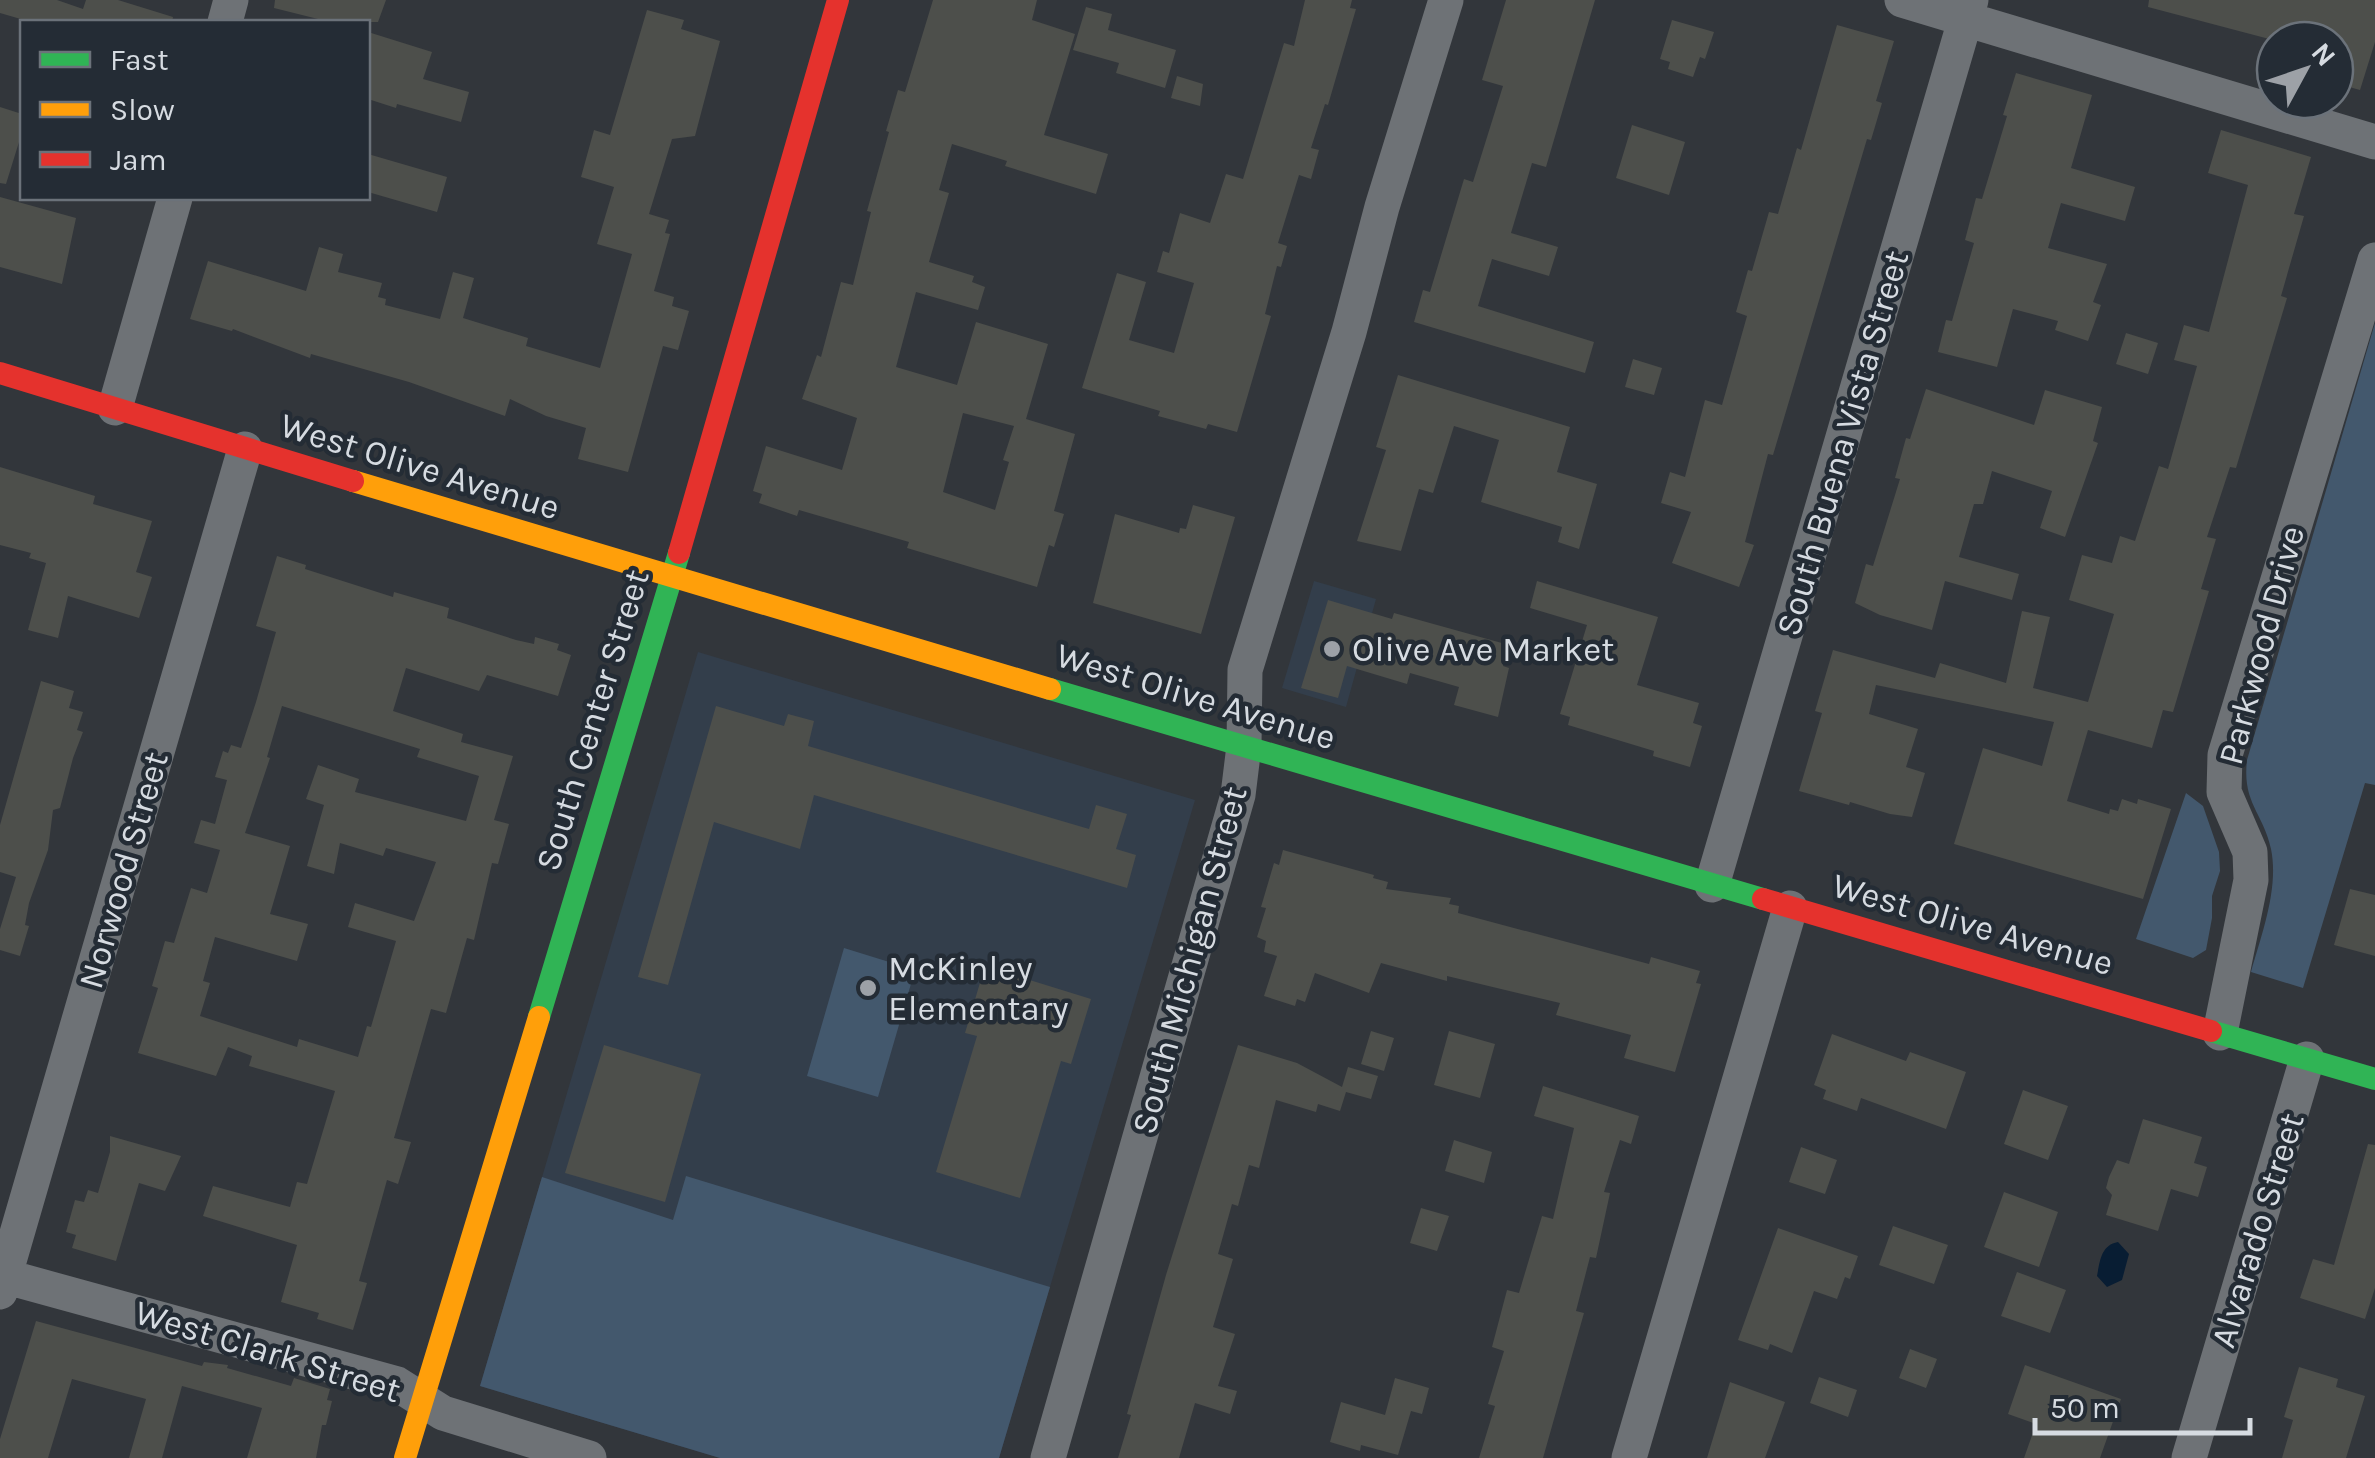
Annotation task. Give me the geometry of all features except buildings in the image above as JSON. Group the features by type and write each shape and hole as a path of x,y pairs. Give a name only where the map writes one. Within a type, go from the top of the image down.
{"street":[{"name":"South Center Street","path":"404,1458 672,578 838,0"},
{"name":"South Michigan Street","path":"1048,1458 1238,795 1244,746 1245,670 1446,0"},
{"path":"1902,0 1968,10 2375,142"},
{"name":"South Buena Vista Street","path":"1712,885 1968,10"},
{"path":"114,408 174,200"},
{"name":"Parkwood Drive","path":"2220,1033 2251,880 2250,852 2224,792 2225,756 2375,260"},
{"name":"West Olive Avenue","path":"0,373 672,578 2375,1079"},
{"name":"Norwood Street","path":"2,1280 245,448"},
{"path":"1629,1458 1790,908"},
{"name":"Alvarado Street","path":"2189,1458 2307,1059"},
{"name":"West Clark Street","path":"2,1280 398,1384 444,1413 589,1458"}],"shaded area":[{"path":"2375,323 2375,785 2365,783 2303,988 2251,972 2268,910 2273,864 2267,836 2250,797 2247,760"},
{"path":"1314,581 1376,599 1346,707 1282,688"},
{"name":"McKinley Elementary","path":"698,652 1195,800 999,1458 720,1458 480,1386"},
{"path":"2186,793 2203,806 2219,852 2220,871 2212,896 2206,950 2193,958 2136,939"},
{"path":"844,948 915,970 878,1097 807,1076"},
{"path":"686,1176 1050,1287 999,1458 720,1458 480,1386 542,1177 673,1220"},
{"path":"2118,1242 2129,1254 2122,1280 2107,1287 2097,1276 2099,1265 2105,1250"}],"traffic: fast":[{"path":"539,1017 679,553"},
{"path":"1050,689 1763,899"},
{"path":"2211,1031 2375,1079"}],"traffic: slow":[{"path":"353,481 1050,689"},
{"path":"405,1458 539,1017"}],"traffic: jam":[{"path":"679,553 838,0"},
{"path":"0,373 353,481"},
{"path":"1763,899 2211,1031"}],"place":[{"name":"Olive Ave Market","path":"1332,649"},
{"name":"McKinley Elementary","path":"868,988"}]}
